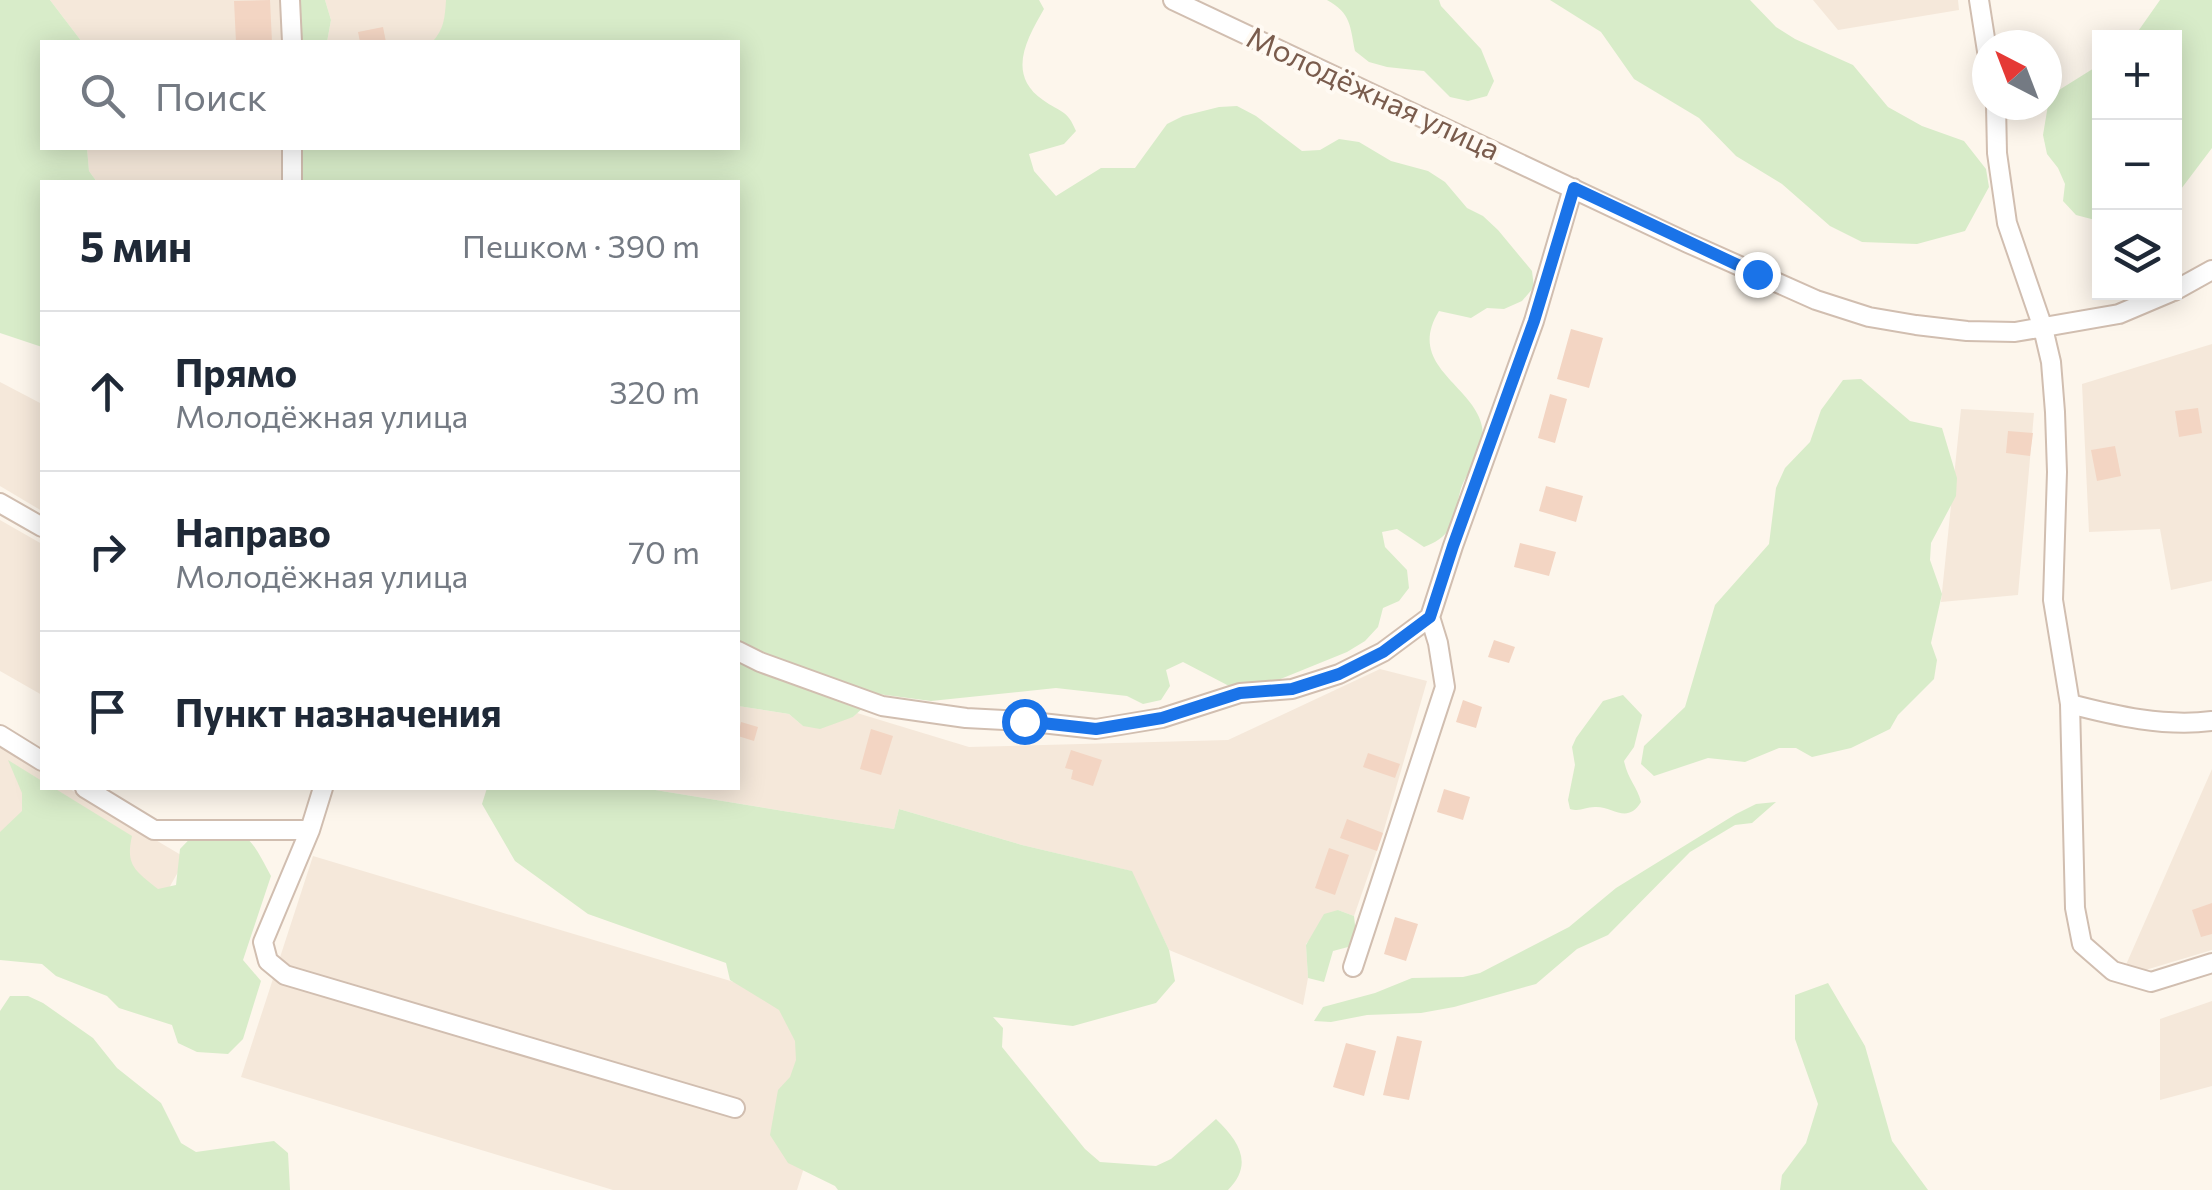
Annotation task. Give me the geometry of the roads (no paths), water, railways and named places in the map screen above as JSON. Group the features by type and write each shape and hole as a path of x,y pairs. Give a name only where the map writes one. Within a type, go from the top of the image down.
{"street":[{"path":"290,0 292,40"},
{"name":"Молодёжная улица","path":"1173,0 1688,243 1801,294 1868,317 1916,326 2015,332 2119,314 2153,300"},
{"path":"1979,0 1984,30"},
{"path":"1996,120 1997,153 2008,223 2043,328 2050,362 2057,472 2053,600 2070,704 2076,908 2082,944 2114,971 2151,982 2212,963"},
{"path":"292,150 292,180"},
{"path":"1353,968 1445,687 1430,617 1534,321 1574,188"},
{"name":"Молодёжная улица","path":"2182,286 2212,270"},
{"path":"0,503 40,526"},
{"path":"740,652 882,706 1096,729 1162,718 1240,693 1292,689 1339,674 1383,652 1430,617"},
{"path":"2070,704 2128,718 2192,724 2212,721"},
{"path":"0,734 40,760"},
{"path":"88,790 154,830 310,830"},
{"path":"322,790 264,942 268,961 285,976 735,1108"}]}
